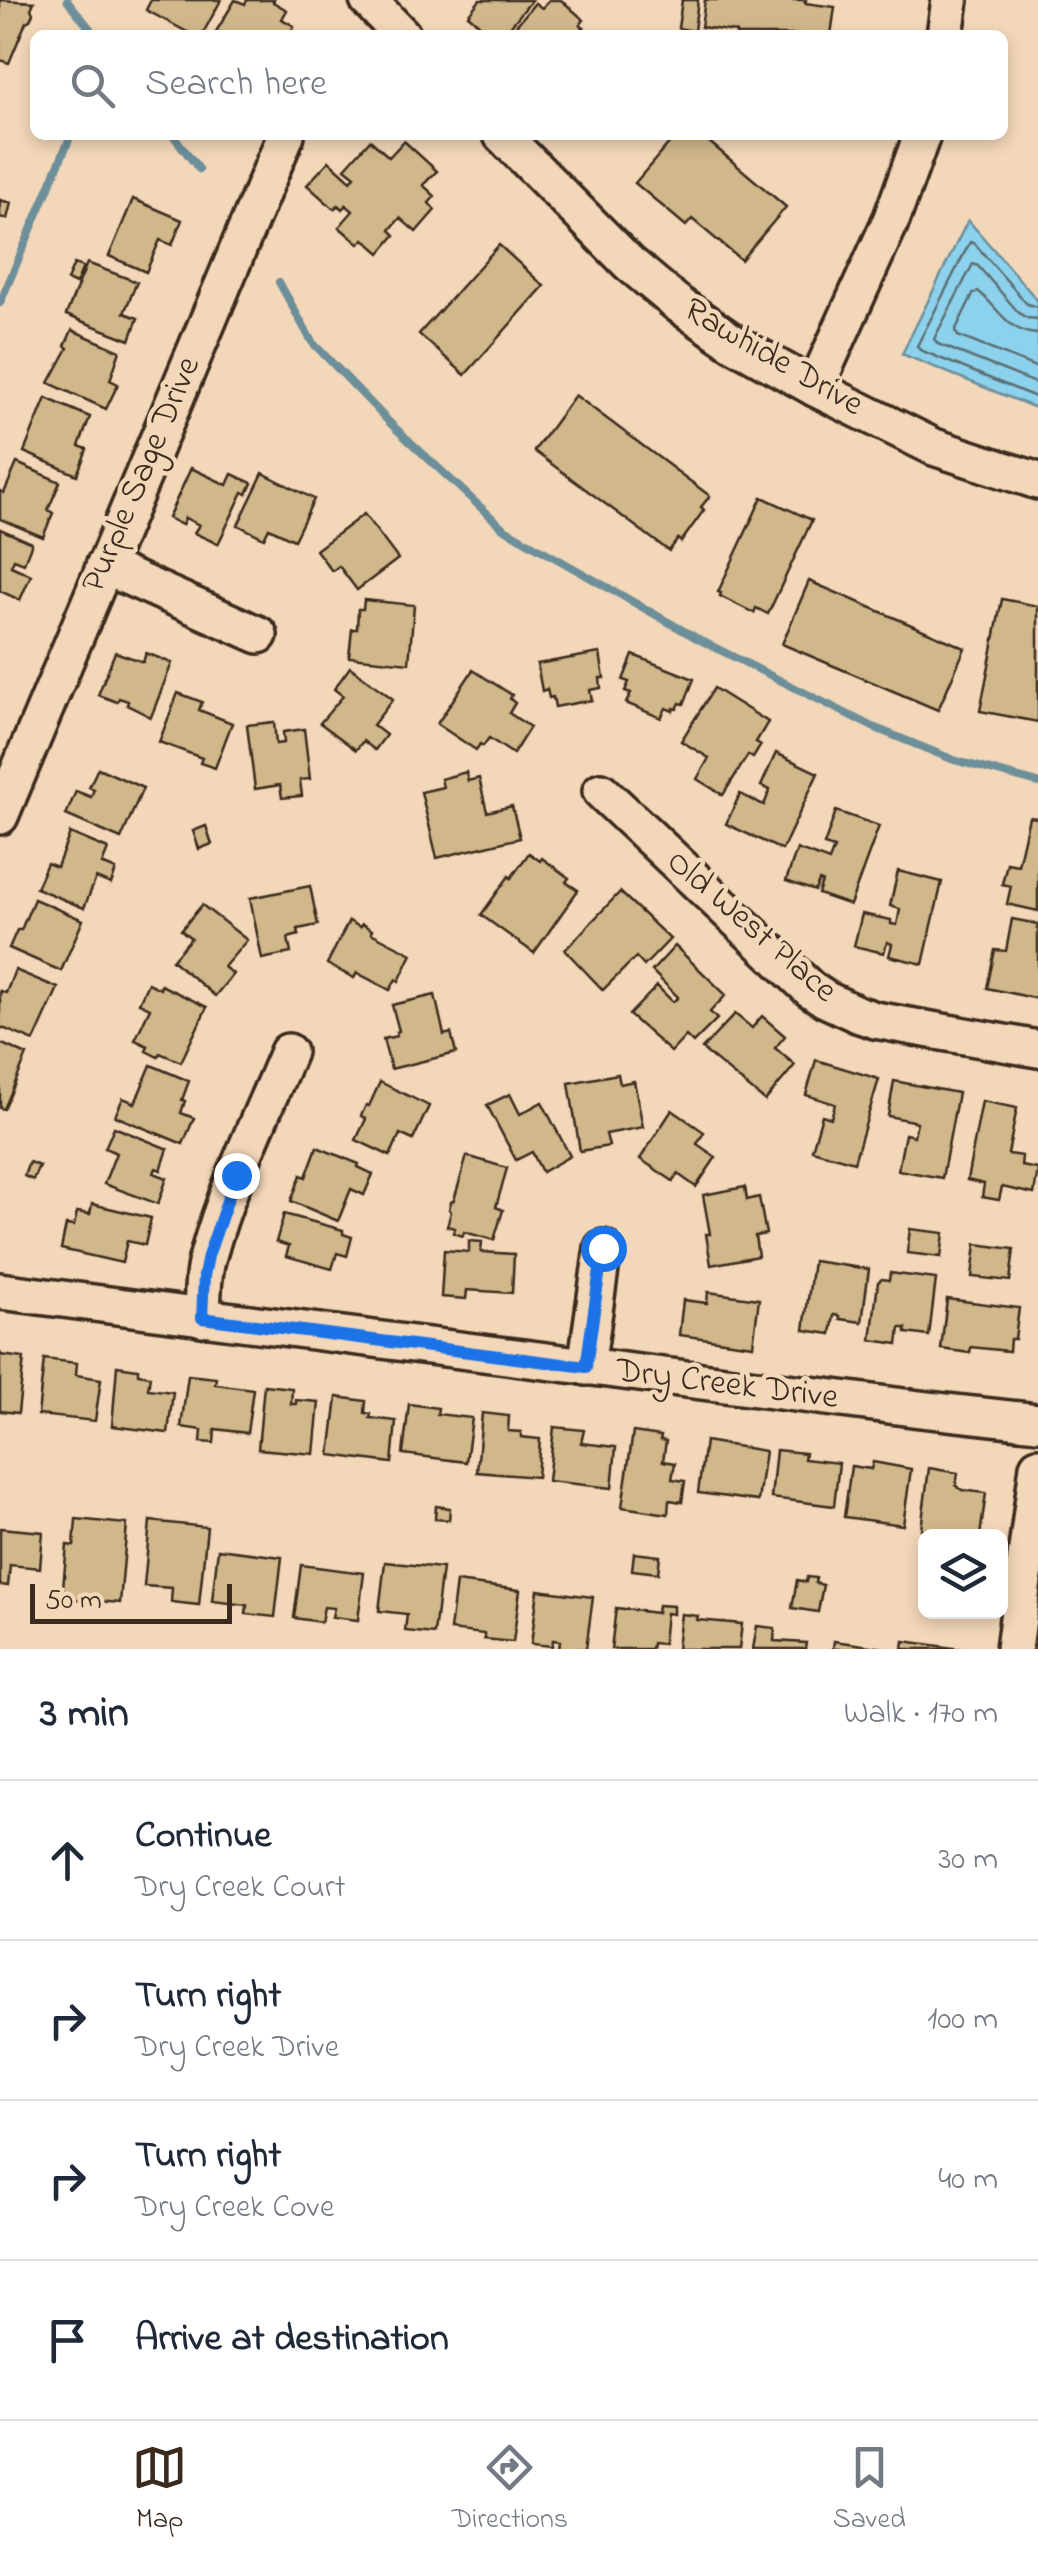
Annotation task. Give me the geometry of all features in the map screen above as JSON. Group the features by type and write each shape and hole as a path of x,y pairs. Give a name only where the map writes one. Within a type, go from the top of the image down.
{"street":[{"path":"946,30 950,0"},
{"name":"Purple Sage Drive","path":"0,816 284,140"},
{"name":"Rawhide Drive","path":"507,140 629,262 678,304 734,343 934,447 1038,481"},
{"path":"815,388 892,218 920,140"},
{"path":"104,566 258,634"},
{"name":"Old West Place","path":"600,791 744,929 824,999 875,1020 1038,1049"},
{"path":"202,1318 208,1256 236,1175 288,1052"},
{"path":"586,1367 603,1248"},
{"name":"Dry Creek Drive","path":"0,1291 1038,1422"},
{"path":"1014,1649 1038,1466"}],"water":[{"path":"968,220 1038,301 1038,409 902,354"}],"building":[{"path":"0,0 34,2 33,13 9,63 0,60"},
{"path":"151,0 221,0 205,30 184,30 146,10"},
{"path":"235,0 245,4 247,0 274,0 287,10 282,19 294,26 292,30 217,30"},
{"path":"480,0 532,0 507,30 486,30 468,15"},
{"path":"549,0 561,0 584,20 580,25 584,28 512,30 535,3 542,8"},
{"path":"682,0 698,0 694,30 678,28"},
{"path":"705,0 806,0 805,3 835,7 832,30 701,27"},
{"path":"370,140 389,157 404,141 437,171 423,185 435,196 429,203 435,210 416,232 400,218 390,230 395,235 380,253 364,239 359,244 339,227 353,211 346,205 334,209 307,185 329,161 351,181 355,176 345,168"},
{"path":"672,140 707,140 786,207 741,260 692,219 686,226 635,183"},
{"path":"133,199 182,220 172,245 160,240 146,272 109,256"},
{"path":"0,200 11,203 7,219 0,217"},
{"path":"499,245 544,286 465,375 419,334"},
{"path":"87,263 137,282 124,313 138,318 130,340 66,315"},
{"path":"74,264 83,267 76,284 67,280"},
{"path":"72,330 120,351 110,380 118,384 106,409 49,383 68,348 65,346"},
{"path":"575,395 710,496 681,542 678,539 669,551 534,451"},
{"path":"46,398 90,417 79,446 87,449 77,475 24,452"},
{"path":"17,463 60,482 48,510 53,513 43,537 0,519 0,491 4,493"},
{"path":"191,468 227,485 232,474 252,483 247,494 243,492 218,544 194,533 199,525 185,518 182,525 168,518"},
{"path":"263,473 314,499 294,540 269,528 264,538 238,525"},
{"path":"762,497 812,520 768,614 756,608 754,613 718,592"},
{"path":"364,514 398,559 357,590 339,566 332,571 316,550"},
{"path":"0,529 32,543 24,563 14,559 11,566 31,575 20,600 0,591"},
{"path":"809,581 965,648 938,710 782,644"},
{"path":"1002,599 1038,606 1038,722 980,711"},
{"path":"364,600 414,605 409,663 349,657 352,629 357,629 358,609 363,609"},
{"path":"115,652 143,662 146,653 172,663 151,717 127,705 128,701 119,698 117,702 98,695"},
{"path":"600,653 604,678 600,678 601,688 590,690 592,700 555,707 547,689 542,691 537,664"},
{"path":"633,655 694,679 684,704 673,711 666,708 661,718 626,703 631,693 625,691 629,682 623,680"},
{"path":"350,667 393,699 373,725 386,735 375,750 363,741 356,750 320,723 343,696 334,689"},
{"path":"473,670 512,695 510,699 515,703 509,713 530,727 513,754 489,738 476,750 437,724"},
{"path":"714,688 768,722 756,742 761,745 753,758 748,755 723,795 697,779 709,758 681,741"},
{"path":"178,693 202,702 199,710 232,723 215,768 200,763 202,758 159,742"},
{"path":"274,722 276,744 284,743 283,732 304,729 310,779 300,780 302,796 282,798 280,785 255,789 247,725"},
{"path":"776,753 818,773 782,850 726,824 740,794 764,805 770,790 761,786"},
{"path":"98,768 143,788 121,839 66,815 76,791 91,797 94,789 89,787"},
{"path":"466,772 468,781 479,778 487,812 512,806 520,838 437,858 421,792 443,787 441,779"},
{"path":"836,811 879,826 850,905 818,894 822,882 815,891 786,881 797,849 829,861 834,848 824,845"},
{"path":"1029,817 1038,818 1038,911 1007,904 1011,886 1002,884 1007,863 1018,865"},
{"path":"206,826 212,844 199,849 193,831"},
{"path":"70,833 108,849 102,864 116,870 111,884 96,878 84,908 36,888 47,863 57,867"},
{"path":"529,853 569,878 566,882 578,890 534,953 481,915"},
{"path":"898,871 942,882 923,964 889,956 892,944 887,942 884,953 854,946 862,914 897,925 900,909 890,906"},
{"path":"310,886 318,925 298,929 299,935 288,938 291,953 262,959 250,898"},
{"path":"620,892 670,939 644,966 636,957 603,990 565,950"},
{"path":"34,899 83,920 61,971 9,948"},
{"path":"202,905 247,940 224,967 233,974 215,996 172,960 191,938 181,930"},
{"path":"1012,919 1038,924 1038,999 987,988 995,950 1006,951"},
{"path":"349,921 360,927 362,924 371,933 412,954 390,990 357,973 354,978 327,964"},
{"path":"675,946 726,995 710,1012 717,1019 693,1043 686,1036 671,1052 629,1015 657,986 673,1002 678,997 652,971"},
{"path":"15,970 58,988 34,1041 0,1027 0,991 6,993"},
{"path":"148,983 160,989 161,985 207,1007 181,1062 160,1053 158,1057 135,1040 150,1008 139,1003"},
{"path":"435,995 444,1035 451,1033 456,1053 391,1069 383,1039 397,1036 399,1031 392,1005"},
{"path":"735,1014 752,1028 762,1016 785,1036 775,1048 795,1065 765,1101 702,1049"},
{"path":"0,1043 27,1055 4,1109 0,1108"},
{"path":"816,1060 879,1079 854,1162 812,1150 822,1115 831,1118 835,1104 806,1095"},
{"path":"151,1065 189,1081 181,1113 194,1118 183,1144 115,1116 123,1098 135,1103"},
{"path":"618,1074 620,1084 634,1081 643,1127 606,1134 609,1146 580,1151 569,1083"},
{"path":"894,1081 958,1093 942,1178 898,1170 905,1134 914,1136 917,1122 888,1116"},
{"path":"380,1082 429,1106 413,1140 400,1134 390,1156 356,1140 366,1119 361,1116"},
{"path":"510,1094 520,1114 542,1102 570,1156 542,1172 532,1152 516,1160 487,1105"},
{"path":"982,1101 1017,1108 1008,1154 1022,1156 1021,1166 1038,1169 1034,1194 1002,1187 999,1200 982,1197 984,1184 967,1180"},
{"path":"672,1110 704,1132 697,1144 716,1157 696,1187 678,1174 673,1181 640,1159"},
{"path":"114,1127 168,1149 161,1170 156,1168 154,1173 167,1178 158,1204 104,1184 116,1153 105,1148"},
{"path":"317,1147 373,1174 364,1195 351,1189 338,1221 291,1201 301,1175 306,1177"},
{"path":"467,1156 507,1168 496,1207 503,1210 494,1240 464,1232 463,1236 447,1226"},
{"path":"29,1162 39,1166 33,1180 24,1176"},
{"path":"745,1187 747,1200 759,1197 766,1234 755,1236 758,1256 711,1265 703,1195"},
{"path":"92,1204 151,1218 145,1245 127,1241 122,1263 61,1249 66,1225 74,1226 77,1212 90,1214"},
{"path":"284,1214 343,1230 343,1234 352,1237 347,1256 337,1253 332,1269 286,1256 289,1246 276,1242"},
{"path":"910,1229 944,1233 941,1257 907,1253"},
{"path":"469,1241 482,1242 481,1252 514,1254 512,1293 467,1290 466,1299 441,1297 444,1250 469,1252"},
{"path":"976,1244 1014,1249 1010,1281 972,1277"},
{"path":"813,1261 869,1269 862,1322 834,1315 831,1334 804,1330"},
{"path":"890,1273 936,1279 929,1336 906,1333 906,1328 900,1328 898,1344 871,1340 878,1282 889,1280"},
{"path":"708,1292 759,1299 753,1345 679,1335 683,1300 707,1303"},
{"path":"947,1299 1019,1308 1015,1339 1010,1339 1009,1351 971,1347 970,1353 941,1349"},
{"path":"0,1352 24,1358 18,1413 0,1411"},
{"path":"44,1359 77,1363 76,1375 101,1379 95,1421 38,1415"},
{"path":"117,1366 138,1369 138,1374 150,1376 148,1389 173,1392 168,1433 112,1426"},
{"path":"188,1375 216,1378 215,1384 253,1389 247,1433 215,1429 214,1443 201,1442 202,1430 181,1427"},
{"path":"264,1385 292,1388 291,1404 296,1404 296,1400 319,1402 314,1454 258,1449"},
{"path":"337,1397 366,1401 365,1413 371,1414 370,1418 396,1421 392,1463 330,1455"},
{"path":"409,1404 438,1408 437,1414 472,1418 466,1462 403,1454"},
{"path":"482,1413 509,1416 508,1431 540,1439 537,1477 477,1472"},
{"path":"554,1427 584,1430 581,1443 616,1447 612,1488 548,1481"},
{"path":"633,1432 661,1436 660,1440 666,1441 663,1461 675,1463 672,1479 685,1481 682,1502 669,1500 668,1514 622,1507"},
{"path":"705,1441 765,1451 758,1501 698,1493"},
{"path":"776,1450 805,1453 804,1459 839,1463 834,1506 771,1498"},
{"path":"873,1462 911,1469 903,1525 844,1517 851,1466 871,1469"},
{"path":"929,1468 958,1473 956,1486 986,1493 981,1529 921,1529"},
{"path":"436,1506 450,1508 449,1520 435,1519"},
{"path":"76,1519 127,1524 120,1603 62,1598 67,1545 74,1546"},
{"path":"150,1521 207,1527 199,1605 171,1602 172,1588 144,1586"},
{"path":"0,1528 43,1532 40,1568 10,1565 8,1586 0,1585"},
{"path":"218,1549 282,1557 275,1617 246,1614 247,1605 212,1601"},
{"path":"634,1553 660,1556 658,1573 632,1570"},
{"path":"385,1562 442,1568 434,1634 405,1631 407,1614 379,1611"},
{"path":"301,1565 364,1573 358,1620 332,1617 334,1608 324,1607 321,1622 294,1618"},
{"path":"807,1577 816,1578 815,1583 823,1585 818,1612 792,1608 797,1580 806,1582"},
{"path":"456,1582 520,1590 513,1642 450,1630"},
{"path":"538,1590 593,1597 586,1649 559,1649 560,1641 553,1640 552,1646 531,1644"},
{"path":"658,1605 673,1606 673,1614 666,1613 663,1644 652,1643 651,1649 611,1649 616,1608 657,1613"},
{"path":"681,1614 698,1616 697,1620 742,1624 739,1649 677,1649"},
{"path":"757,1626 775,1628 774,1641 806,1643 805,1649 753,1649"},
{"path":"834,1641 885,1648 885,1649 833,1649"},
{"path":"904,1641 961,1649 903,1649"}],"waterway":[{"path":"67,0 91,30"},
{"path":"0,303 69,140"},
{"path":"177,140 199,169"},
{"path":"279,282 312,342 392,425 503,528 700,640 873,727 954,760 1038,783"}],"route":[{"path":"236,1175 208,1256 202,1318 586,1367 603,1248"}]}
